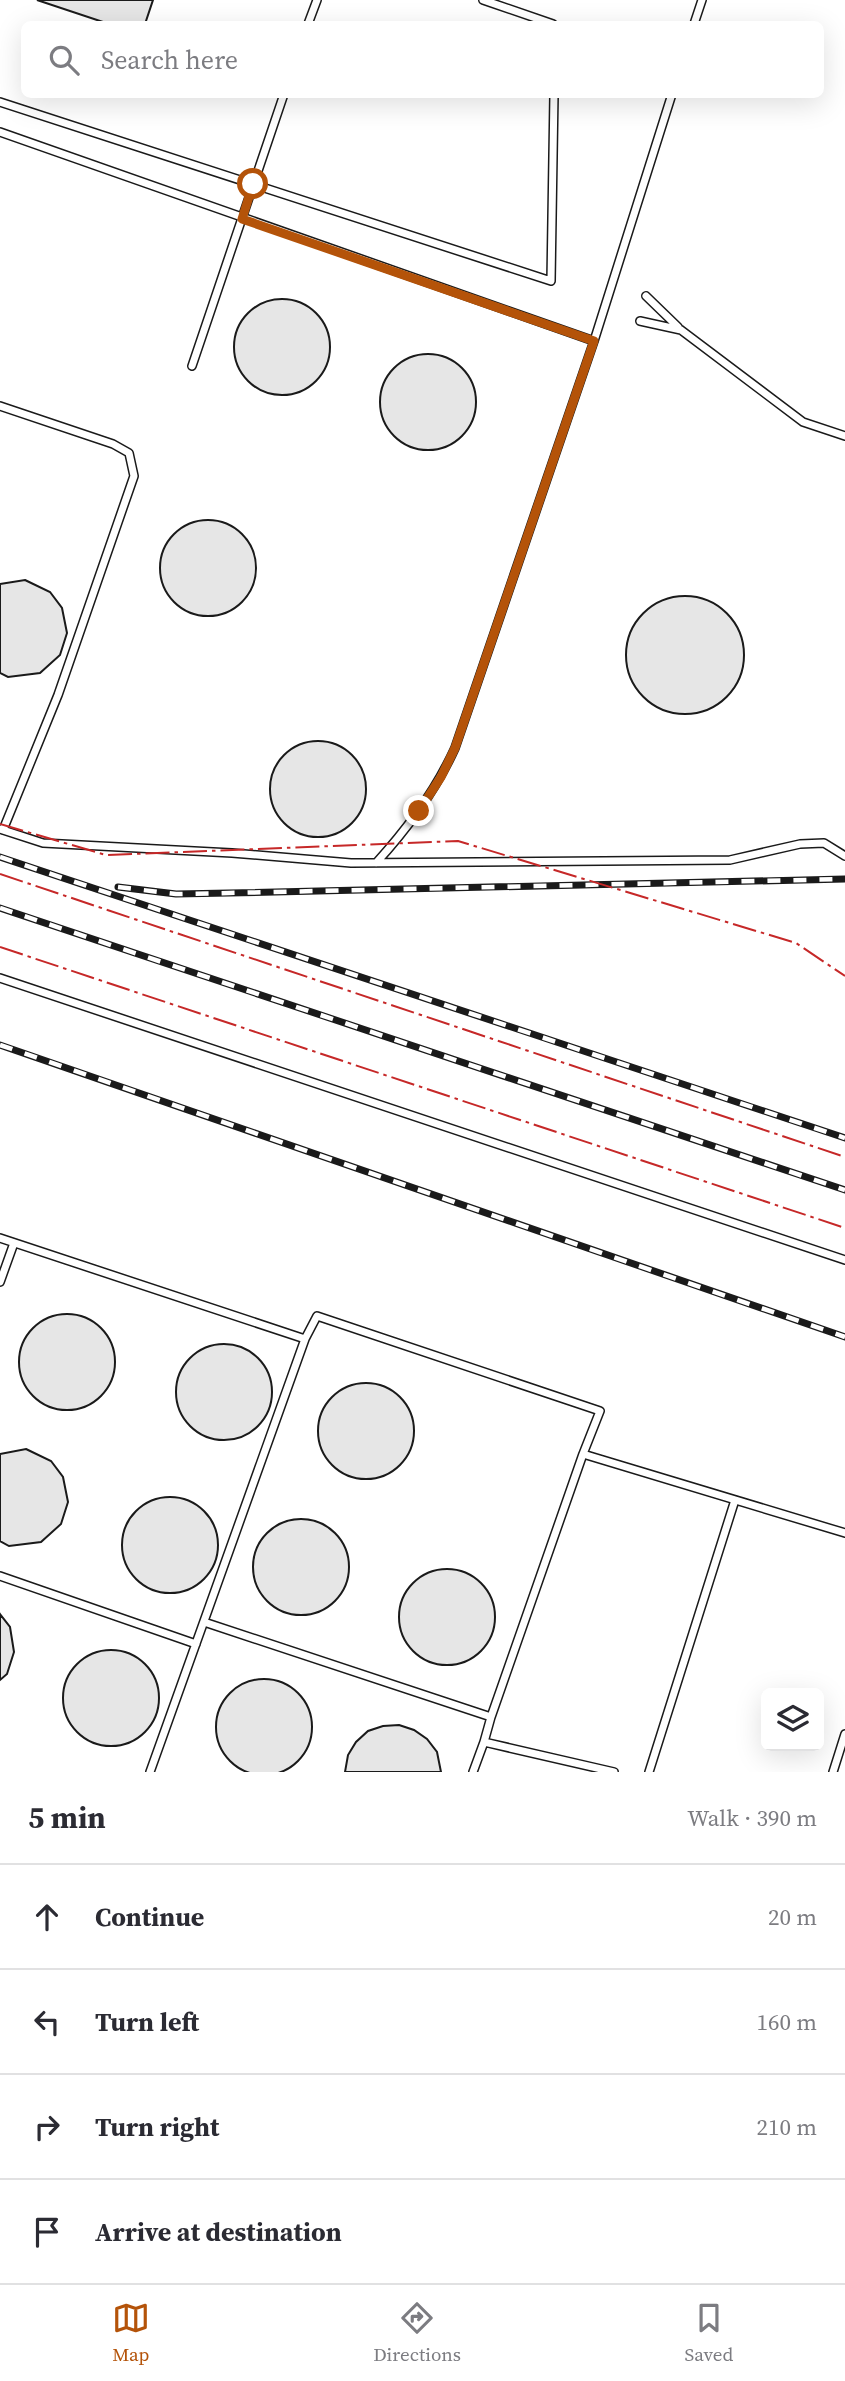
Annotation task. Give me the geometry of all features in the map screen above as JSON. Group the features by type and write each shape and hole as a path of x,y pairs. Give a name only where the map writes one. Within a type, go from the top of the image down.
{"lane":[{"path":"309,21 317,0"},
{"path":"482,0 544,21"},
{"path":"695,21 702,0"},
{"path":"192,366 283,98"},
{"path":"0,102 551,281 554,98"},
{"path":"376,863 419,811 441,777 455,748 594,341 671,98"},
{"path":"0,132 594,341"},
{"path":"646,296 681,330 803,422 845,436"},
{"path":"639,321 681,330"},
{"path":"0,406 113,444 129,453 134,476 58,695 2,829 43,843 376,863 730,860 800,844 824,843 845,856"},
{"path":"0,978 845,1260"},
{"path":"0,1238 305,1339"},
{"path":"0,1282 14,1243"},
{"path":"150,1772 305,1339 317,1316 600,1411 473,1772"},
{"path":"583,1454 845,1533"},
{"path":"649,1772 735,1500"},
{"path":"0,1576 196,1644"},
{"path":"204,1622 491,1717"},
{"path":"833,1772 845,1734"},
{"path":"484,1742 614,1772"}],"building":[{"path":"37,0 153,0 146,21 100,21"},
{"path":"282,299 300,303 316,313 326,329 330,347 326,365 316,381 300,391 282,395 264,391 248,381 238,365 234,347 238,329 248,313 264,303"},
{"path":"428,354 446,358 462,368 472,384 476,402 472,420 462,436 446,446 428,450 410,446 394,436 384,420 380,402 384,384 394,368 410,358"},
{"path":"208,520 226,524 242,534 252,550 256,568 252,586 242,602 226,612 208,616 190,612 174,602 164,586 160,568 164,550 174,534 190,524"},
{"path":"25,580 50,592 62,608 67,633 60,655 40,673 8,677 0,673 0,584"},
{"path":"685,596 718,606 734,622 744,655 734,688 718,704 685,714 652,704 636,688 626,655 636,622 652,606"},
{"path":"318,741 336,745 352,755 362,771 366,789 362,807 352,823 336,833 318,837 300,833 284,823 274,807 270,789 274,771 284,755 300,745"},
{"path":"67,1314 85,1318 101,1328 111,1344 115,1362 111,1380 101,1396 85,1406 67,1410 49,1406 33,1396 23,1380 19,1362 23,1344 33,1328 49,1318"},
{"path":"224,1344 242,1348 258,1358 268,1374 272,1392 268,1410 258,1426 242,1436 224,1440 206,1436 190,1426 180,1410 176,1392 180,1374 190,1358 206,1348"},
{"path":"366,1383 384,1387 400,1397 410,1413 414,1431 410,1449 400,1465 384,1475 366,1479 348,1475 332,1465 322,1449 318,1431 322,1413 332,1397 348,1387"},
{"path":"26,1449 51,1461 63,1477 68,1502 61,1524 41,1542 9,1546 0,1541 0,1454"},
{"path":"170,1497 188,1501 204,1511 214,1527 218,1545 214,1563 204,1579 188,1589 170,1593 152,1589 136,1579 126,1563 122,1545 126,1527 136,1511 152,1501"},
{"path":"301,1519 319,1523 335,1533 345,1549 349,1567 345,1585 335,1601 319,1611 301,1615 283,1611 267,1601 257,1585 253,1567 257,1549 267,1533 283,1523"},
{"path":"447,1569 465,1573 481,1583 491,1599 495,1617 491,1635 481,1651 465,1661 447,1665 429,1661 413,1651 403,1635 399,1617 403,1599 413,1583 429,1573"},
{"path":"0,1614 10,1627 14,1652 7,1674 0,1680"},
{"path":"111,1650 129,1654 145,1664 155,1680 159,1698 155,1716 145,1732 129,1742 111,1746 93,1742 77,1732 67,1716 63,1698 67,1680 77,1664 93,1654"},
{"path":"255,1680 273,1680 290,1687 304,1701 311,1718 311,1736 304,1753 298,1761 279,1772 249,1772 238,1767 224,1753 217,1736 217,1718 224,1701 238,1687"},
{"path":"399,1725 414,1730 427,1739 437,1752 441,1772 345,1772 348,1755 356,1742 368,1731"}],"railway":[{"path":"0,857 845,1138"},
{"path":"118,887 176,894 845,879"},
{"path":"0,908 845,1190"},
{"path":"0,1045 845,1337"}],"power":[{"path":"0,824 106,855 458,841 796,943 845,976"},
{"path":"0,874 845,1157"},
{"path":"0,947 845,1228"}],"route":[{"path":"253,184 242,219 594,341 455,748 441,777 419,811"}]}
